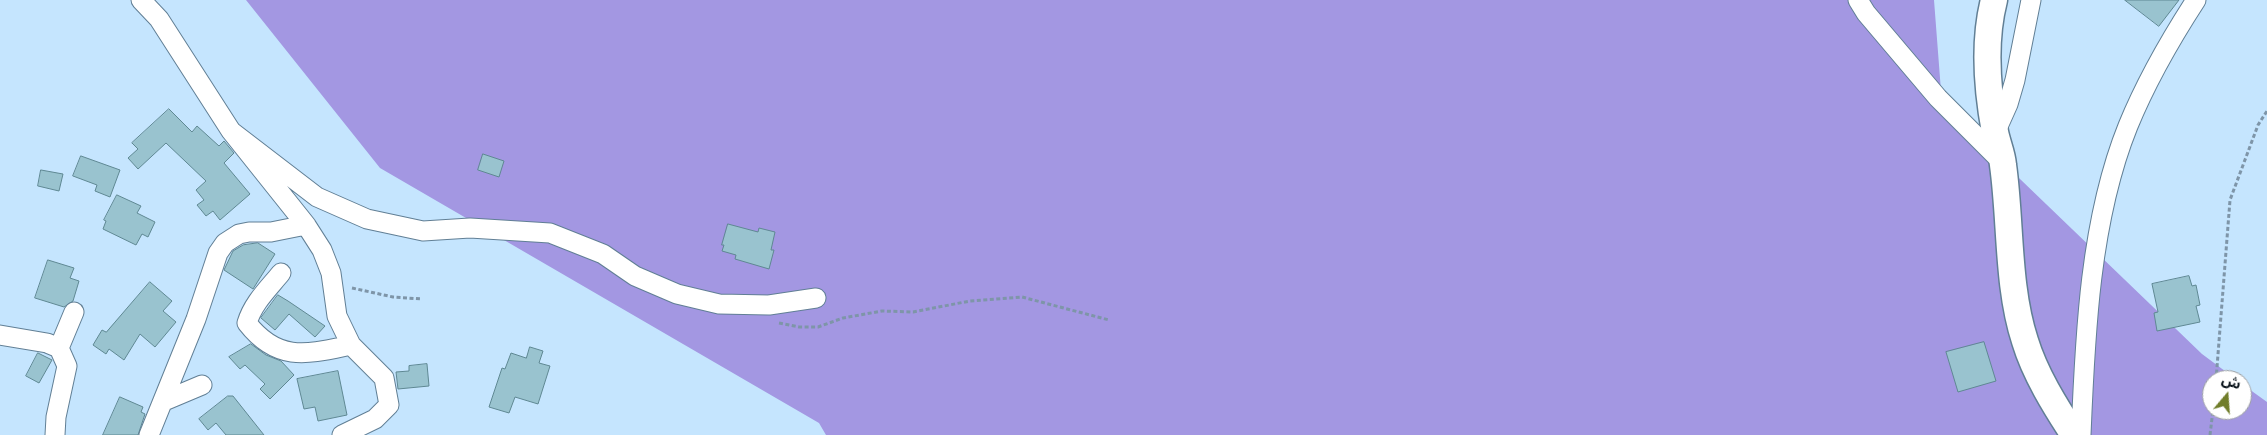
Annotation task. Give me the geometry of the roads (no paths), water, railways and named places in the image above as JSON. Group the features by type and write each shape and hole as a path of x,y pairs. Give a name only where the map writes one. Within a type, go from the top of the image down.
{"street":[{"path":"141,0 159,19 230,131 306,225 324,255 331,273 337,316 351,345 384,378 389,405 375,419 342,435"},
{"path":"1858,0 1866,13 1938,98 2003,162"},
{"path":"1994,0 1987,56 1995,132 2003,162 2016,304 2025,342 2053,402 2074,435"},
{"path":"1995,132 2008,104 2015,80 2031,0"},
{"path":"2082,435 2086,325 2105,201 2127,128 2147,84 2196,0"},
{"path":"230,131 317,197 367,220 423,230 470,228 550,233 603,254 635,276 668,290 719,304 769,305 816,298"},
{"path":"149,435 164,401 184,343 196,319 218,253 225,243 239,234 271,232 306,225"},
{"path":"281,274 257,302 250,314 248,323 255,334 267,344 298,354 314,354 351,345"},
{"path":"55,435 56,417 67,366 60,348 74,312"},
{"path":"0,335 46,343 60,348"},
{"path":"164,401 202,385"}]}
